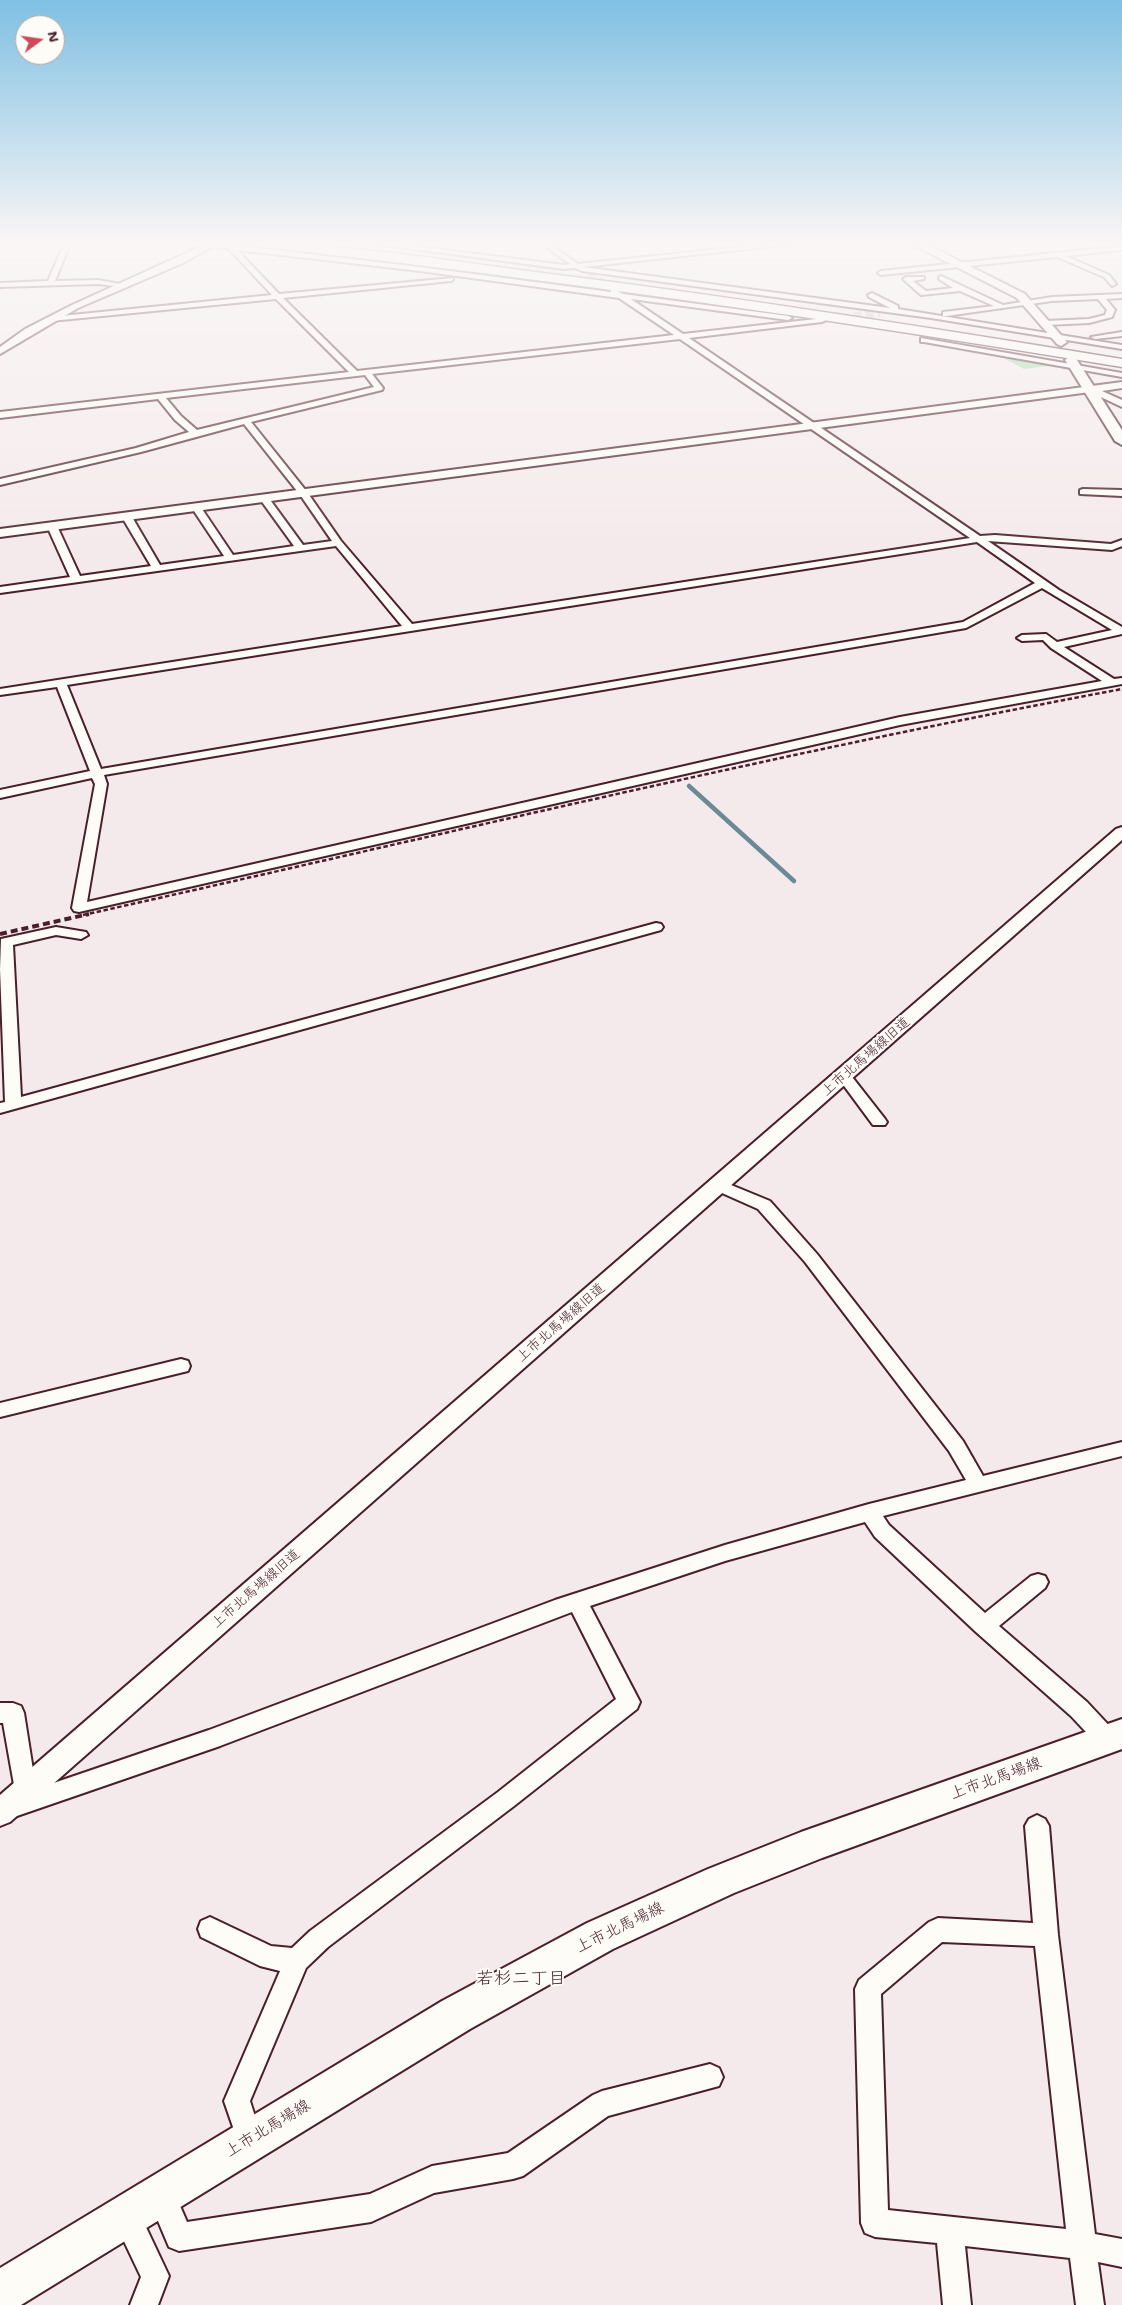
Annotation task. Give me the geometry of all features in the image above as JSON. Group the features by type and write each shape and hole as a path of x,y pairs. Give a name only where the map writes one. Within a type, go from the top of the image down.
{"highway":[{"path":"1032,352 1122,365"},
{"path":"1087,352 1122,357"}],"main road":[{"path":"1072,363 1091,389 1122,441"},
{"name":"上市北馬場線","path":"0,2293 456,2015 600,1936 721,1881 814,1844 1115,1736"}],"street":[{"path":"333,352 355,374"},
{"path":"0,415 553,352"},
{"path":"702,352 1043,583 1121,631"},
{"path":"1011,352 1122,375"},
{"path":"0,482 138,450 195,433 379,388 367,373"},
{"path":"0,533 1122,385"},
{"path":"1091,389 1122,404"},
{"path":"160,396 178,418 195,433"},
{"path":"246,421 304,494 338,543 410,629"},
{"path":"1083,492 1122,492"},
{"path":"265,499 300,547"},
{"path":"197,508 230,557"},
{"path":"127,517 157,568"},
{"path":"52,526 76,579"},
{"path":"0,692 995,538 1112,547 1122,543"},
{"path":"0,590 338,543"},
{"path":"0,794 97,773 966,625 1043,583"},
{"path":"1055,646 1121,631"},
{"path":"1022,638 1046,633 1055,646 1117,682"},
{"path":"61,683 101,784 79,908 287,859 900,721 1117,682"},
{"name":"上市北馬場線旧道","path":"2,1812 1122,832"},
{"path":"81,935 56,932 3,943 7,1106 656,927"},
{"path":"844,1076 879,1122"},
{"path":"719,1185 764,1205 811,1258 956,1446 978,1484"},
{"path":"0,1410 181,1366"},
{"path":"2,1812 221,1735 577,1602 725,1553 868,1512 1122,1449"},
{"path":"868,1512 882,1531 984,1626 1079,1709 1115,1736"},
{"path":"984,1626 1038,1582"},
{"path":"250,2141 237,2101 297,1960 319,1939 506,1798 629,1702 577,1602"},
{"path":"0,1714 13,1713 25,1792"},
{"path":"1036,1826 1046,1935 1090,2305"},
{"path":"210,1929 269,1958 297,1960"},
{"path":"1046,1935 938,1930 868,1990 875,2223 1082,2245 1122,2253"},
{"path":"161,2195 179,2237 371,2208 432,2180 514,2166 602,2104 710,2077"},
{"path":"126,2216 155,2276 144,2305"},
{"path":"950,2230 957,2305"}],"green space":[{"path":"996,354 1057,365 1024,369"}],"waterway":[{"path":"689,786 794,881"}],"railway":[{"path":"83,915 731,769 991,714 1122,689"},
{"path":"0,934 89,914"}],"district":[{"name":"若杉二丁目","path":"521,1979"}]}
